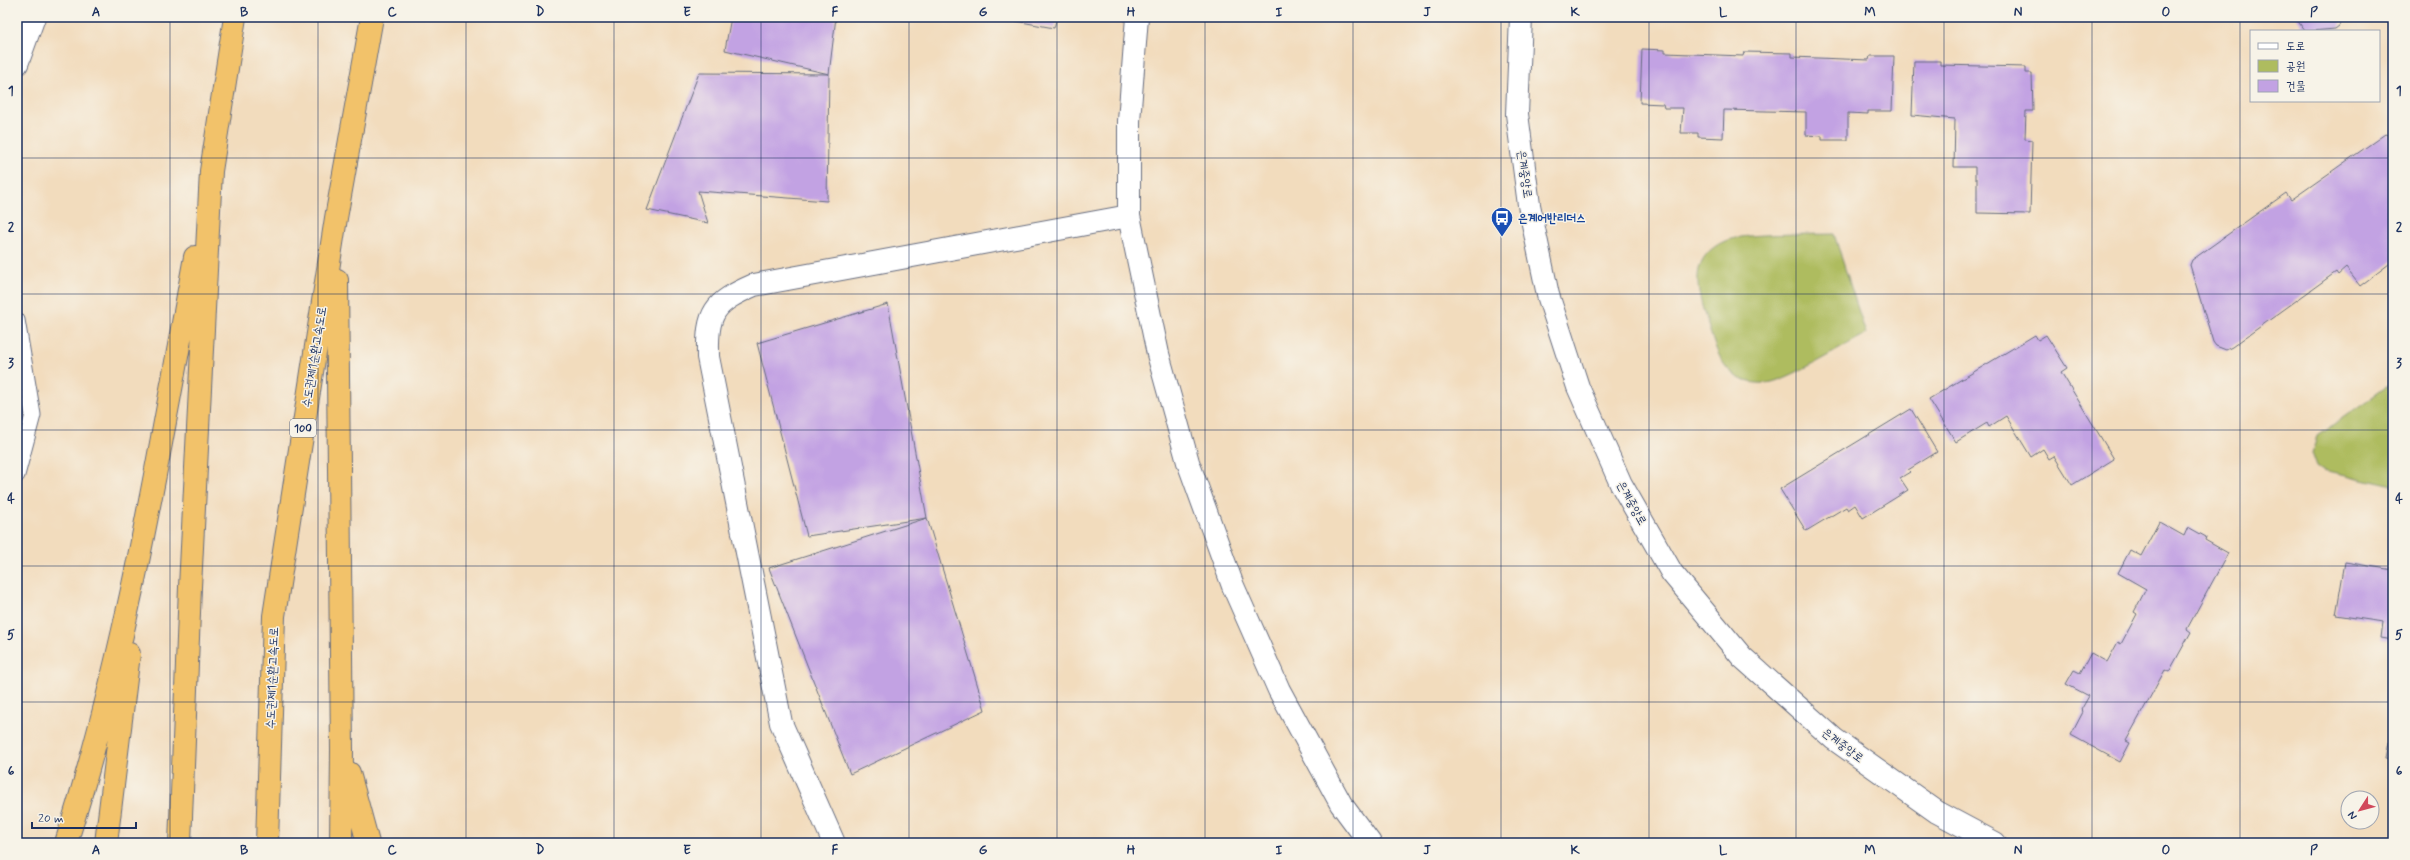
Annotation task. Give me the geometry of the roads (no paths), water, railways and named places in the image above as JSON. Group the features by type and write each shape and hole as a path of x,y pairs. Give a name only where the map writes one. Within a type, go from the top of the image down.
{"highway":[{"path":"66,843 90,767 143,540 211,171 235,17"},
{"name":"수도권제1순환고속도로","path":"267,843 274,616 336,218 372,17"},
{"path":"180,843 190,587 211,171"},
{"path":"336,218 342,750 340,843"},
{"path":"106,843 143,540"},
{"path":"342,750 368,843"}],"street":[{"path":"17,64 34,17"},
{"path":"1137,17 1129,121 1129,216 1158,354 1180,434 1188,462 1233,586 1279,690 1341,804 1370,843"},
{"name":"은계중앙로","path":"1521,17 1517,114 1529,205 1548,295 1578,387 1621,484 1648,532 1672,573 1742,657 1834,739 1937,812 1995,843"},
{"path":"834,843 781,723 709,363 707,332 714,310 728,297 754,285 1129,216"}],"lane":[{"path":"17,320 33,415 17,475"}],"place":[{"name":"은계어반리더스","path":"1502,238"}]}
